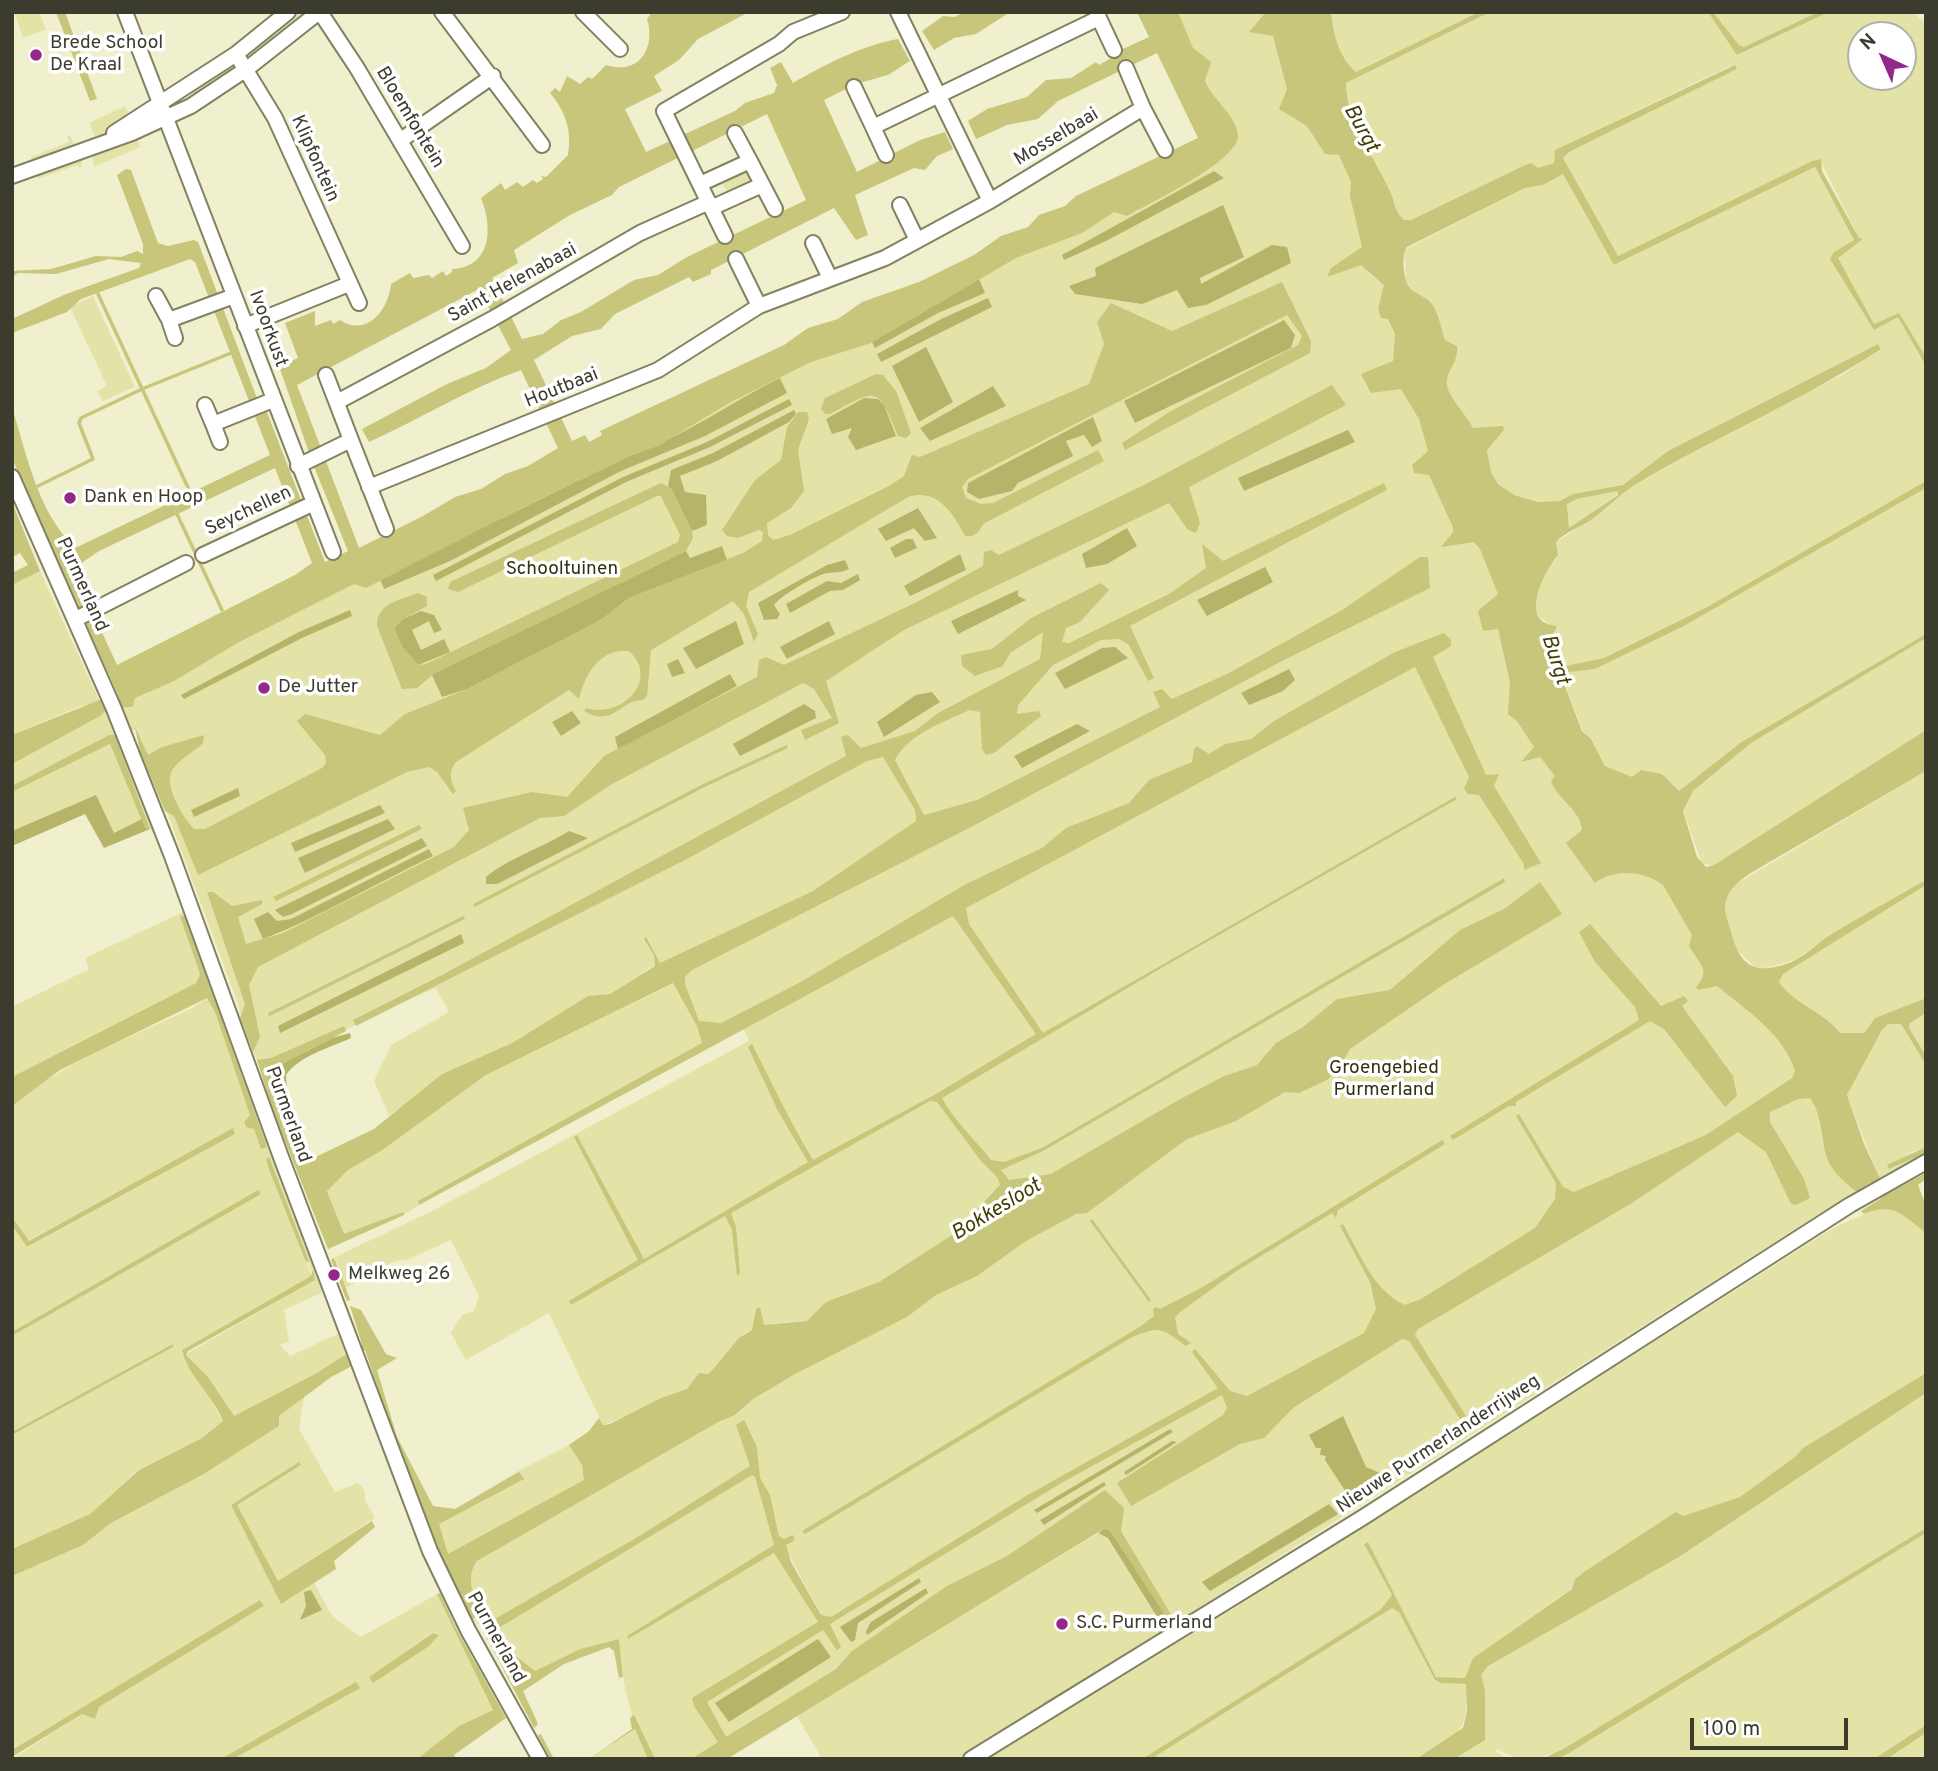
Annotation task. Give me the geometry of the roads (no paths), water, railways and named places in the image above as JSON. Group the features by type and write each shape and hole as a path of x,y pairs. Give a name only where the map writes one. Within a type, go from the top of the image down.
{"street":[{"name":"Ivoorkust","path":"125,12 165,118 187,166 230,297 245,326 270,402 303,463 309,506 333,552"},
{"path":"94,145 236,54 288,12"},
{"path":"12,176 132,133 191,106 248,68 320,12"},
{"name":"Bloemfontein","path":"320,12 401,140 462,246"},
{"path":"442,12 542,145"},
{"path":"583,12 620,49"},
{"path":"725,236 664,111 779,44 793,32 842,12"},
{"path":"898,12 990,201"},
{"path":"873,127 1098,15 1114,50"},
{"name":"Klipfontein","path":"236,54 248,68 275,118 359,303"},
{"path":"1126,68 1165,150"},
{"path":"401,140 492,76"},
{"path":"854,87 886,155"},
{"name":"Mosselbaai","path":"990,201 1143,108"},
{"path":"735,133 775,209"},
{"path":"700,184 750,161"},
{"name":"Saint Helenabaai","path":"337,402 512,308 640,233 762,186"},
{"name":"Houtbaai","path":"369,487 658,370 759,306 885,258 990,201"},
{"path":"900,205 917,240"},
{"path":"813,243 830,278"},
{"path":"736,259 759,306"},
{"path":"245,326 349,284"},
{"path":"156,296 175,338"},
{"path":"169,320 230,297"},
{"path":"326,375 386,529"},
{"path":"213,424 270,402"},
{"path":"205,405 220,442"},
{"path":"303,463 351,440"},
{"name":"Purmerland","path":"12,477 78,617 172,856 393,1457 446,1587 540,1759"},
{"name":"Seychellen","path":"203,555 309,506"},
{"path":"78,617 186,563"},
{"name":"Nieuwe Purmerlanderrijweg","path":"971,1759 1362,1518 1872,1192 1926,1162"}],"water":[{"path":"56,12 65,12 97,99 90,101"},
{"path":"652,12 749,12 698,39 679,60 654,76 662,91 625,109 646,152 735,111 745,103 774,93 777,85 770,68 781,62 793,83 858,51 898,39 910,61 888,75 856,84 824,100 857,172 920,140 945,132 953,149 937,156 925,170 914,168 855,195 868,235 856,240 834,208 711,270 711,274 693,282 689,277 615,314 601,329 572,336 534,360 572,441 585,435 589,442 602,435 600,431 784,345 808,328 838,319 862,302 919,282 974,255 1001,236 1028,227 1039,215 1065,206 1076,196 1198,138 1157,53 1058,101 1038,119 1007,125 976,139 968,121 987,109 1027,97 1046,80 1071,78 1096,62 1099,65 1113,57 1112,54 1149,37 1137,12 1178,12 1193,48 1211,62 1205,81 1234,122 1238,136 1234,146 1209,169 1127,216 1114,212 1082,233 1016,258 871,343 811,362 731,402 658,446 629,456 366,588 354,584 239,642 174,681 135,698 133,706 113,706 100,716 12,764 12,735 117,693 12,457 12,407 43,500 62,534 75,548 270,455 195,262 190,259 81,299 67,312 12,333 12,319 66,294 139,268 141,263 109,259 56,274 18,273 12,277 12,271 51,269 96,256 121,257 137,251 143,254 143,244 117,175 126,169 131,170 158,243 168,246 194,240 198,242 258,401 265,407 325,562 348,551 313,464 279,366 298,358 285,323 315,311 315,326 331,320 333,324 340,320 350,325 367,323 375,318 386,303 391,284 410,273 413,278 429,275 432,278 443,271 446,276 452,269 465,267 475,261 482,253 488,233 481,198 501,183 505,190 517,182 523,187 533,180 537,183 543,179 541,176 546,177 568,155 566,122 550,93 555,88 560,92 567,76 580,84 588,77 592,79 606,65 628,67 636,63 647,49 647,19","holes":["767,114 806,200 687,257 658,275 634,280 581,312 561,320 543,334 522,339 492,278 518,263 514,250 570,215 612,195 619,187","479,289 511,350 486,368 447,384 362,429 369,442 482,386 521,370 558,448 528,466 505,474 481,489 455,497 359,548 297,385","275,468 312,563 295,575 117,665 82,589 80,564 99,551"]},
{"path":"964,12 1010,12 976,34 954,38 934,50 922,31 943,16 955,17"},
{"name":"Burgt","path":"1266,12 1331,12 1338,45 1345,60 1356,72 1479,12 1490,12 1346,83 1347,97 1356,125 1390,191 1396,210 1404,220 1411,220 1523,166 1531,163 1538,168 1554,163 1555,150 1735,65 1737,69 1569,152 1563,158 1618,256 1821,159 1822,171 1859,238 1863,239 1838,258 1874,324 1899,313 1926,357 1926,366 1898,317 1874,330 1830,259 1834,252 1854,240 1815,167 1614,265 1563,174 1543,185 1525,188 1407,247 1404,267 1410,288 1430,301 1445,340 1457,346 1456,359 1447,379 1452,397 1473,428 1503,426 1504,430 1487,450 1491,472 1498,484 1514,495 1538,502 1560,501 1573,494 1623,485 1668,451 1878,344 1881,349 1851,368 1633,486 1591,520 1563,536 1556,542 1558,555 1541,584 1536,607 1538,616 1545,623 1557,626 1549,643 1554,654 1565,666 1604,658 1707,607 1926,481 1926,488 1682,627 1595,669 1560,673 1582,731 1591,739 1605,766 1632,777 1641,770 1662,774 1679,791 1740,743 1926,634 1926,638 1751,743 1693,791 1683,811 1697,857 1706,867 1714,865 1926,730 1926,771 1749,874 1732,889 1725,906 1740,955 1755,967 1770,968 1797,959 1827,937 1926,880 1926,885 1783,974 1779,982 1792,996 1840,1033 1864,1033 1875,1018 1926,998 1926,1013 1910,1023 1909,1028 1926,1056 1926,1065 1901,1024 1888,1024 1882,1030 1847,1095 1864,1144 1887,1194 1926,1173 1926,1179 1918,1185 1926,1206 1926,1233 1897,1212 1883,1209 1864,1214 1861,1211 1880,1199 1870,1183 1857,1192 1834,1170 1826,1153 1815,1106 1810,1098 1798,1099 1770,1112 1770,1122 1804,1179 1810,1198 1796,1205 1791,1204 1766,1152 1738,1132 1632,1203 1418,1329 1415,1335 1466,1416 1460,1419 1409,1341 1402,1339 1293,1408 1264,1438 1240,1444 1131,1506 1117,1483 1223,1415 1227,1408 1222,1395 1063,1482 830,1624 841,1647 837,1650 823,1630 707,1702 726,1737 836,1669 852,1651 947,1586 1007,1556 1105,1490 1124,1508 1121,1531 1175,1621 1198,1609 1200,1611 1047,1706 1043,1703 1167,1629 1170,1623 1110,1531 1105,1528 727,1759 691,1759 718,1742 694,1706 692,1698 818,1622 774,1553 628,1639 627,1636 774,1545 755,1477 752,1475 492,1632 491,1636 535,1671 580,1649 619,1639 623,1677 619,1678 614,1651 609,1647 564,1664 523,1691 538,1724 534,1728 481,1627 641,1535 750,1466 736,1425 744,1420 757,1447 760,1478 770,1495 779,1536 784,1539 793,1535 795,1540 786,1545 791,1562 821,1615 831,1617 1026,1496 1218,1388 1192,1352 1195,1349 1230,1391 1247,1396 1364,1333 1376,1309 1370,1282 1340,1226 1343,1224 1376,1281 1384,1291 1405,1305 1421,1299 1535,1228 1555,1199 1556,1183 1516,1116 1519,1114 1563,1187 1574,1192 1706,1135 1792,1078 1795,1071 1782,1045 1752,1014 1717,986 1698,990 1696,987 1701,981 1703,971 1689,946 1692,935 1663,885 1647,876 1629,873 1611,875 1595,883 1566,843 1582,830 1573,810 1554,788 1551,781 1555,776 1540,757 1521,762 1534,747 1517,721 1508,714 1510,682 1498,629 1483,631 1478,611 1498,594 1480,549 1474,542 1441,547 1453,532 1453,527 1429,475 1414,473 1412,465 1428,451 1419,419 1401,389 1371,393 1361,374 1393,361 1395,334 1388,319 1381,318 1378,309 1384,285 1361,265 1327,277 1331,268 1362,247 1350,196 1351,182 1339,155 1325,154 1307,126 1279,109 1287,89 1273,36 1249,32","holes":["1617,491 1618,495 1569,528 1567,504 1577,499"]},
{"path":"1708,12 1713,12 1739,45 1744,47 1818,12 1829,12 1737,55"},
{"path":"1282,282 1311,341 1310,353 1125,450 1122,443 1171,411 1298,345 1302,336 1287,315 968,479 962,487 966,498 981,504 993,503 1098,450 1104,461 983,524 974,535 965,536 949,511 936,499 918,495 908,497 749,592 746,606 758,634 754,642 744,614 733,601 651,650 647,696 610,715 602,716 584,711 586,708 613,708 624,702 639,684 641,673 638,662 629,651 619,651 602,658 590,672 579,699 569,690 456,762 451,773 456,791 453,794 437,772 429,767 407,772 198,875 174,816 165,811 140,752 135,727 148,755 162,747 204,735 203,743 173,769 170,783 175,800 189,824 194,829 205,829 322,768 326,763 325,755 297,721 305,714 380,735 405,714 467,689 601,620 629,598 743,553 762,541 763,532 759,530 738,538 727,536 722,530 755,480 781,460 787,427 798,412 807,412 809,419 798,450 804,491 791,508 767,523 768,535 773,540 790,535 889,486 904,476 912,455 920,457 1089,384 1104,344 1097,322 1111,303 1172,331"},
{"path":"876,374 883,375 896,391 911,433 906,438 898,436 885,407 874,396 858,399 830,414 825,414 821,409 825,398"},
{"path":"1332,385 1346,405 1189,487 1200,523 1196,533 1188,530 1169,503 904,630 826,681 839,723 805,740 801,730 832,718 814,689 803,683 612,784 564,816 540,818 258,967 249,985 260,1037 253,1052 240,1018 245,1004 207,892 213,892 232,906 262,900 262,904 238,917 246,944 283,933 454,847 469,830 463,808 532,792 567,797 604,756 757,677 759,660 766,657 784,665 917,602 983,566 984,552 991,550 999,555 1144,485"},
{"path":"661,483 672,489 692,531 693,538 686,551 435,673 417,688 402,689 377,626 378,618 385,607 418,593 427,597 427,606 403,619 394,628 403,648 418,665 426,664 678,542 680,535 661,496 657,496 458,592 448,589 450,582"},
{"name":"Bokkesloot","path":"1384,483 1387,490 1130,626 1154,678 1148,681 1129,645 1120,639 1101,640 1053,665 1018,705 1017,714 1039,711 1041,716 994,753 986,755 982,749 980,712 970,710 917,736 895,760 924,815 977,800 1160,707 1153,692 1162,689 1172,699 1229,673 1342,610 1420,557 1428,557 1430,588 1282,661 975,825 692,970 685,977 685,984 699,1021 721,1023 799,983 966,884 1042,848 1066,828 1129,803 1149,780 1192,762 1197,746 1209,754 1225,744 1251,739 1274,721 1395,652 1444,633 1451,640 1451,646 1433,657 1486,775 1499,774 1494,786 1541,863 1524,870 1524,864 1479,795 1468,794 1464,789 1469,777 1415,667 966,908 969,924 1043,1033 1455,797 1457,799 1163,967 942,1098 991,1160 1004,1162 1042,1148 1504,878 1505,882 1043,1151 1001,1170 1009,1180 1051,1174 1222,1077 1257,1065 1276,1043 1303,1027 1337,999 1390,990 1460,930 1504,909 1540,882 1562,914 1443,985 1350,1049 1338,1070 1327,1080 1299,1093 1285,1092 1236,1121 1187,1139 1087,1213 1076,1214 1026,1241 977,1276 936,1295 907,1317 795,1374 753,1399 735,1415 718,1422 477,1561 471,1574 477,1617 472,1619 442,1557 394,1436 365,1350 361,1352 362,1344 350,1306 361,1310 386,1354 397,1358 377,1370 397,1437 433,1506 455,1509 519,1472 524,1479 439,1524 448,1554 584,1480 582,1465 569,1445 589,1431 599,1418 603,1425 610,1424 661,1398 687,1389 699,1373 709,1374 739,1338 752,1330 756,1309 760,1307 764,1325 807,1321 826,1302 879,1282 955,1233 1000,1185 998,1178 981,1161 937,1102 930,1101 731,1213 736,1227 740,1273 737,1276 732,1230 725,1216 571,1305 569,1301 638,1260 574,1137 577,1135 644,1259 808,1162 778,1111 748,1047 752,1044 813,1160 936,1094 1036,1034 953,916 419,1205 418,1201 702,1043 697,1026 673,983 486,1075 381,1151 348,1170 327,1191 344,1234 403,1212 404,1215 328,1249 273,1111 257,1060 271,1058 344,1026 346,1031 274,1068 280,1117 301,1164 374,1129 442,1074 512,1043 588,996 610,994 655,966 654,955 644,939 646,937 660,963 813,891 916,821 915,810 883,757 867,761 683,861 356,1026 353,1020 442,975 846,756 841,737 848,735 861,748 915,731 938,713 1040,659 1043,632 1010,653 1003,666 975,676 962,666 961,655 992,649 1031,618 1101,583 1109,590 1080,622 1066,628 1062,642 1069,643 1169,594 1206,568 1202,544 1223,561"},
{"path":"12,502 40,571 12,585 12,573 28,565 20,553 12,557"},
{"path":"109,735 115,735 150,829 145,828 110,744 12,792 12,786"},
{"path":"419,825 422,829 276,901 273,897"},
{"path":"185,915 267,1147 261,1149 254,1129 246,1127 244,1122 250,1115 215,1012 207,998 60,1070 12,1106 12,1077 196,983 200,974 180,917"},
{"path":"1590,924 1661,1006 1684,996 1688,1001 1682,1006 1733,1076 1737,1096 1725,1107 1664,1029 1650,1021 1516,1102 1516,1106 1509,1106 1453,1140 1450,1136 1639,1020 1635,1007 1595,962 1579,932"},
{"path":"233,1128 235,1134 27,1247 12,1225 12,1217 29,1241"},
{"path":"1442,1140 1445,1144 1338,1210 1336,1218 1332,1213 1238,1270 1180,1312 1175,1318 1178,1334 1191,1343 1186,1346 1156,1330 1132,1337 805,1534 802,1531 1141,1326 1154,1316 1153,1309 1156,1307 1160,1309 1201,1288"},
{"path":"1926,1147 1926,1153 1889,1169 1887,1165"},
{"path":"269,1157 309,1261 306,1262 270,1172 266,1159"},
{"path":"258,1190 261,1194 12,1336 12,1332"},
{"path":"1092,1219 1151,1300 1149,1302 1090,1221"},
{"path":"313,1269 315,1280 188,1351 186,1355 208,1377 234,1416 315,1374 351,1351 352,1355 348,1358 352,1366 331,1377 279,1416 279,1426 202,1475 111,1523 83,1545 12,1576 12,1549 90,1514 139,1470 202,1438 223,1421 190,1369 182,1350 311,1276"},
{"path":"173,1344 173,1347 12,1435 12,1432"},
{"path":"1926,1373 1926,1393 1679,1557 1488,1666 1481,1675 1485,1690 1485,1740 1454,1759 1416,1759 1463,1728 1467,1711 1466,1684 1441,1683 1435,1680 1399,1612 1392,1608 1151,1759 1142,1759 1380,1610 1392,1595 1364,1544 1368,1542 1436,1677 1465,1678 1473,1658 1572,1589 1575,1579 1584,1572 1676,1512 1683,1516 1740,1497 1803,1448"},
{"path":"299,1462 301,1465 237,1505 278,1581 372,1521 375,1527 334,1561 336,1569 281,1604 231,1505"},
{"path":"1926,1528 1926,1533 1569,1753 1557,1759 1542,1759 1563,1749"},
{"path":"440,1593 456,1628 506,1718 454,1755 456,1759 417,1759 459,1726 493,1710 437,1594"},
{"path":"260,1600 264,1606 99,1707 95,1719 82,1714 12,1757 12,1750"},
{"path":"433,1633 439,1635 429,1646 373,1683 369,1677"},
{"path":"356,1682 360,1688 233,1759 221,1759"},
{"path":"634,1715 655,1759 648,1759 635,1729 589,1759 632,1729 630,1718"},
{"path":"1926,1725 1926,1733 1887,1759 1874,1759"}],"waterway":[{"path":"98,294 190,492"},
{"path":"38,486 93,459 79,423 81,418 142,389 231,353"},
{"path":"177,514 222,610"},
{"path":"475,905 703,786 786,747"},
{"path":"270,1014 463,918"},
{"path":"333,1260 348,1299"},
{"path":"540,1736 552,1759"}],"place":[{"name":"Brede School De Kraal","path":"36,55"},
{"name":"Dank en Hoop","path":"70,498"},
{"name":"De Jutter","path":"264,688"},
{"name":"Melkweg 26","path":"334,1275"},
{"name":"S.C. Purmerland","path":"1062,1624"}],"park label":[{"name":"Schooltuinen","path":"562,570"},
{"name":"Groengebied Purmerland","path":"1384,1080"}]}
